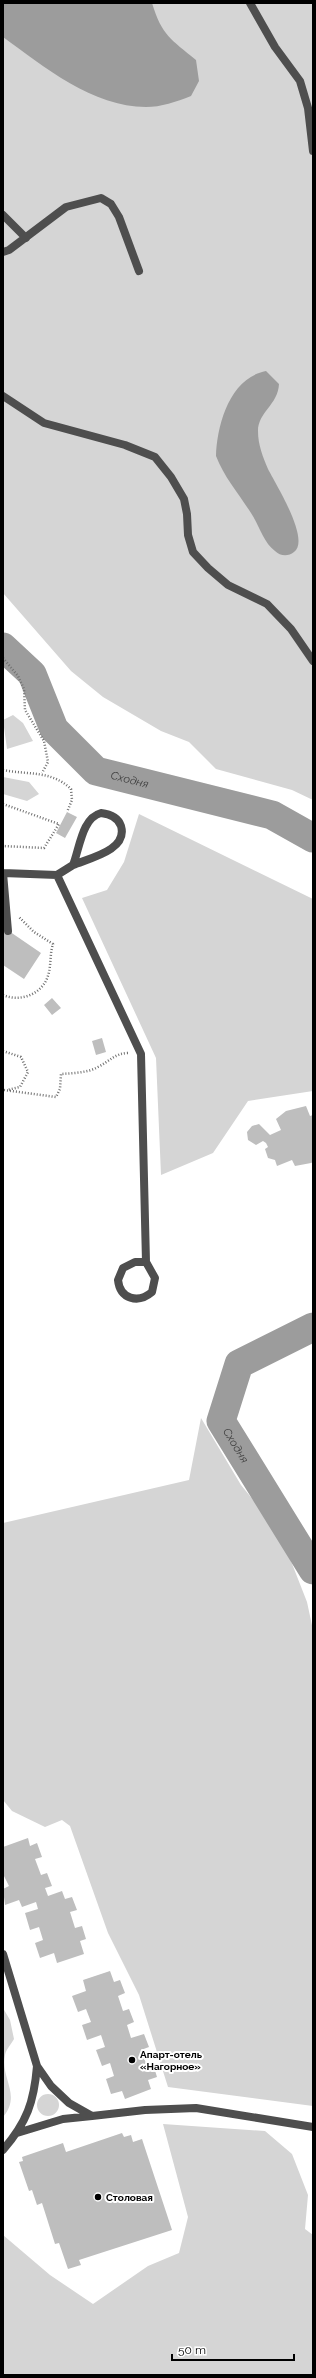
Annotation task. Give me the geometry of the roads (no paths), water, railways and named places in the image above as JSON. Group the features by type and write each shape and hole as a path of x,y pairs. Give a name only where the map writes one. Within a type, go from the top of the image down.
{"lane":[{"path":"250,3 275,47 300,81 308,108 313,151"},
{"path":"3,252 26,238 66,207 101,198 111,204 119,217 139,271"},
{"path":"3,215 26,238"},
{"path":"3,396 44,423 125,445 155,457 171,477 184,499 187,514 188,535 193,552 208,568 228,585 267,604 291,629 313,661"},
{"path":"8,931 3,873 57,875 73,865 103,853 118,843 122,829 115,817 102,813 90,819 86,824 73,865"},
{"path":"57,875 141,1054 146,1262 153,1272 155,1285 145,1297 138,1299 130,1298 123,1293 119,1286 119,1273 128,1264 146,1262"},
{"path":"3,1954 37,2066 51,2086 64,2098 92,2116"},
{"path":"3,2150 18,2133 28,2112 35,2093 37,2066"},
{"path":"18,2133 63,2118 145,2110 196,2108 313,2127"}],"waterway":[{"name":"Сходня","path":"3,647 32,674 54,729 96,771 272,815 313,838"},
{"name":"Сходня","path":"313,1327 239,1364 221,1421 313,1570"}],"place":[{"name":"Апарт-отель «Нагорное»","path":"132,2060"},
{"name":"Столовая","path":"98,2197"}]}
